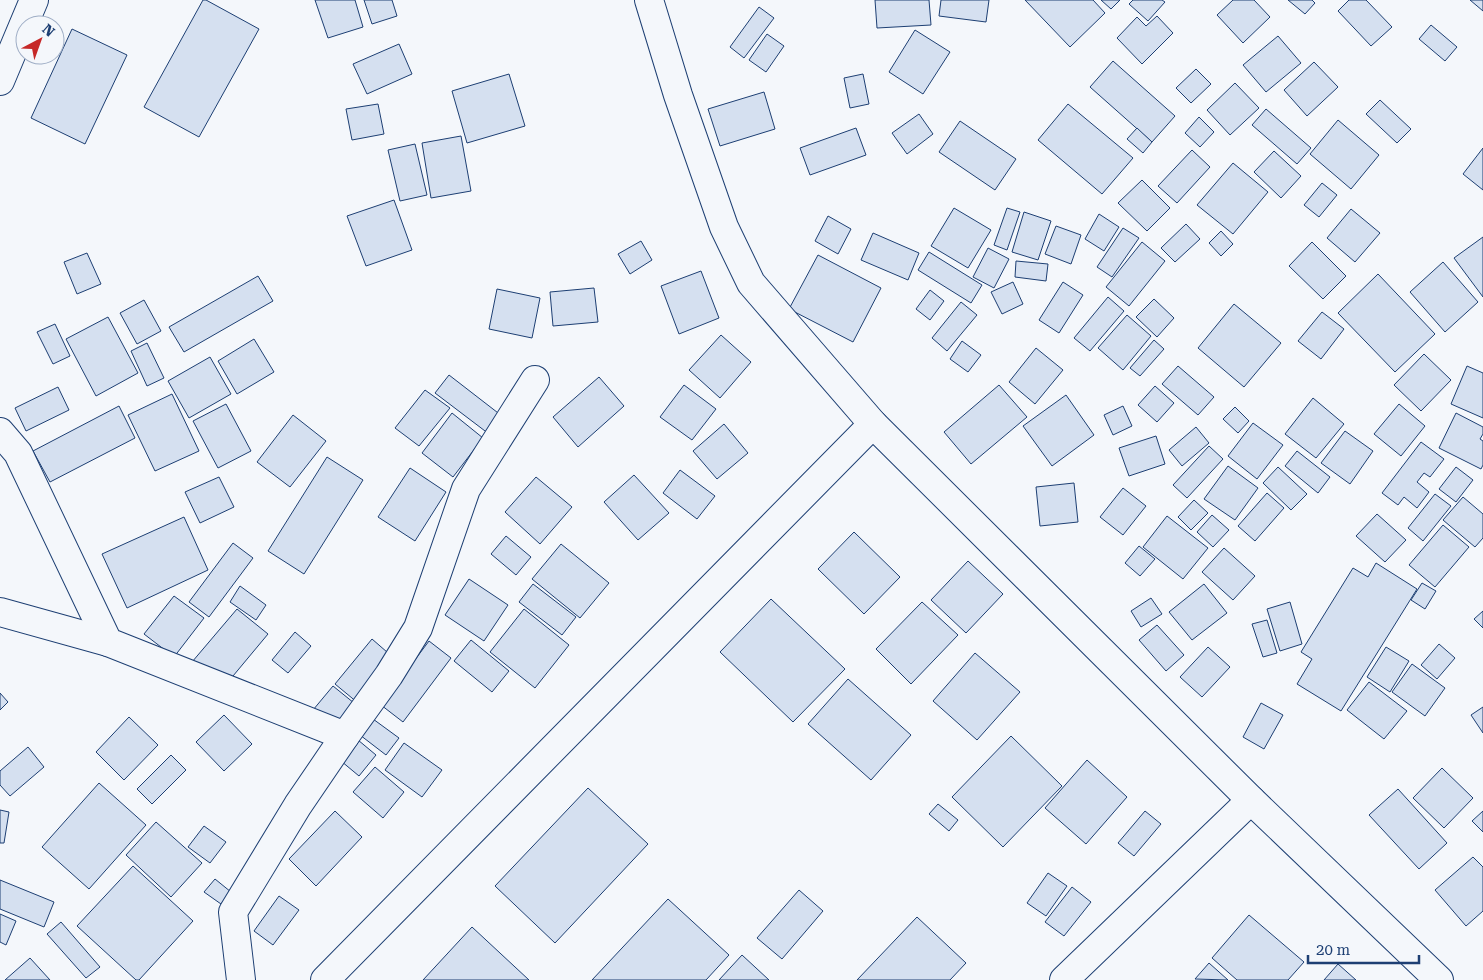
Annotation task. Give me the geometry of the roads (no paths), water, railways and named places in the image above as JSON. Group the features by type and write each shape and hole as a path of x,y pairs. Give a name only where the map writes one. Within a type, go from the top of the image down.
{"street":[{"path":"0,81 34,0"},
{"path":"649,0 678,96 724,227 751,283 873,424 1251,800 1439,980"},
{"path":"241,980 233,912 298,805 389,675 418,628 466,489 535,380"},
{"path":"326,980 873,424"},
{"path":"0,432 18,453 108,642"},
{"path":"0,612 108,642 345,736"},
{"path":"1064,980 1251,800"}]}
